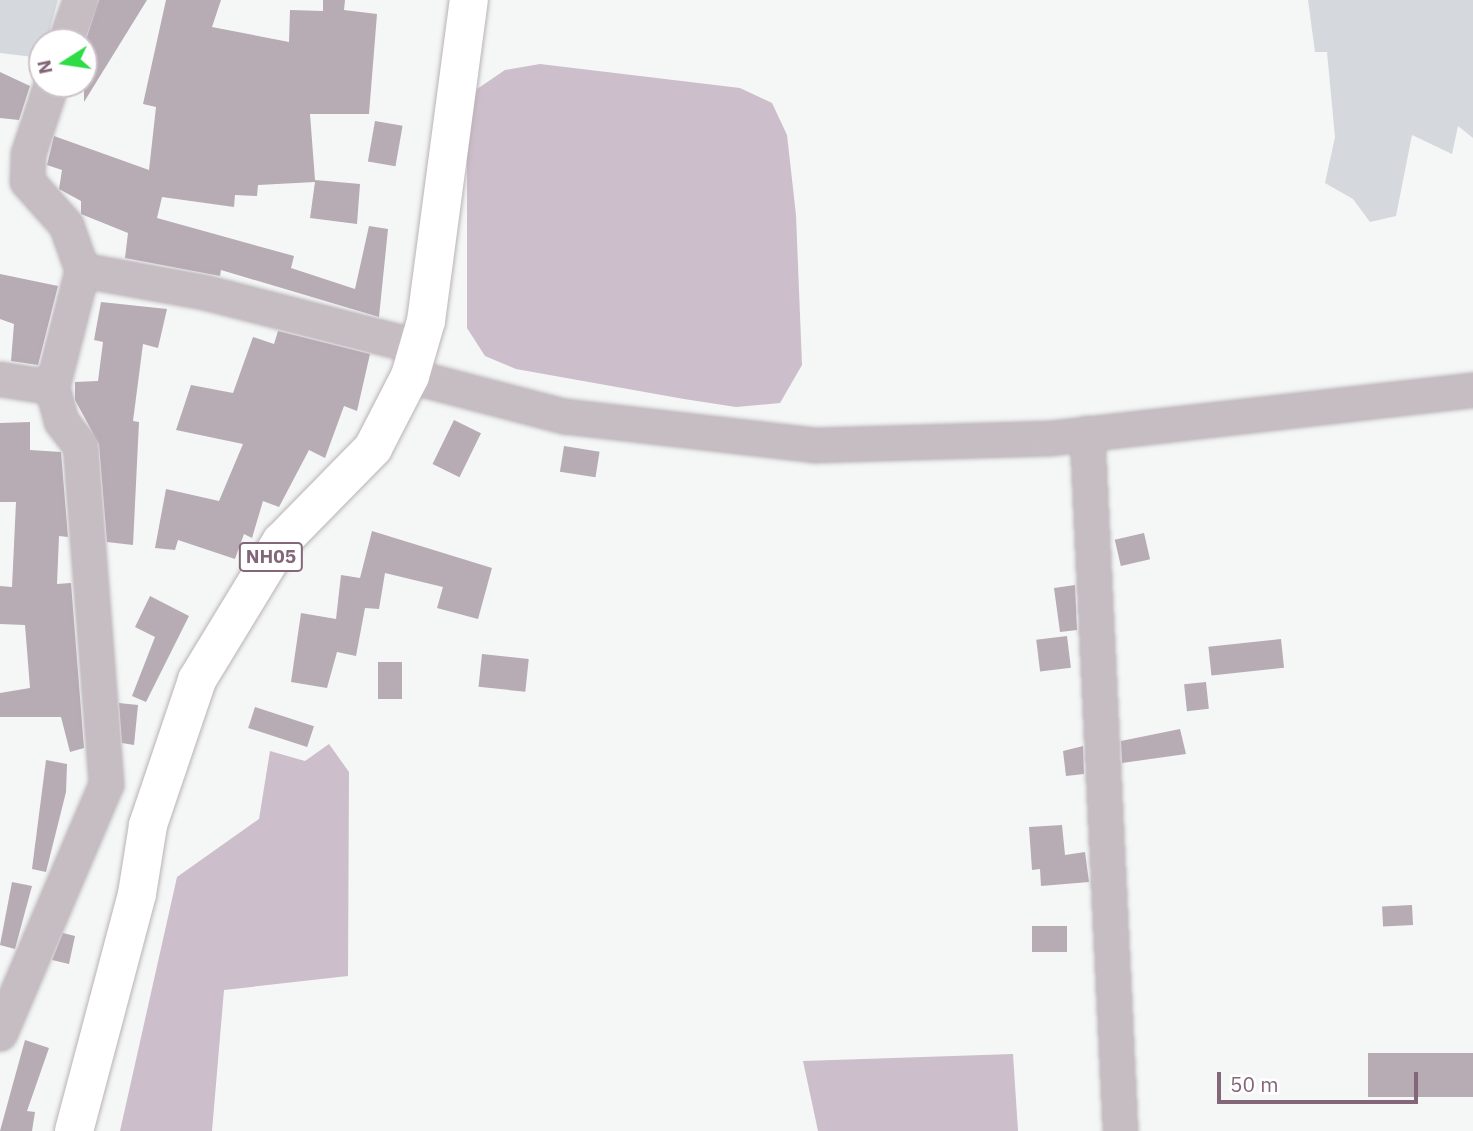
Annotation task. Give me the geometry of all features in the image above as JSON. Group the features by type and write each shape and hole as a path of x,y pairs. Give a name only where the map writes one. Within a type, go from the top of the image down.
{"main road":[{"name":"NH05","path":"74,1131 137,894 148,825 197,680 281,542 373,448 415,361 469,0"}],"street":[{"path":"70,28 80,0"},
{"path":"27,181 28,154 46,98"},
{"path":"0,158 27,181 66,225 82,270 52,387 61,421 80,445 88,491 88,599 106,784 7,1000 0,1033"},
{"path":"82,270 204,292 415,361 564,416 728,440 978,442 1087,433 1473,390"},
{"path":"0,379 52,387"},
{"path":"1087,433 1120,1131"}],"shaded area":[{"path":"0,0 58,0 50,28 28,28 28,56 0,53"},
{"path":"1308,0 1473,0 1473,138 1458,126 1452,154 1412,135 1396,216 1370,222 1353,199 1325,183 1335,137 1327,52 1315,52"},
{"path":"540,64 740,88 772,103 787,135 796,215 802,365 780,403 736,407 684,399 516,369 485,356 467,328 467,127 477,89 505,70"},
{"path":"329,744 349,772 348,976 224,990 212,1131 120,1131 177,877 259,819 270,751 305,761"},
{"path":"1013,1054 1018,1131 818,1131 803,1061"}],"building":[{"path":"99,0 147,0 98,79 98,28 90,28"},
{"path":"166,0 221,0 212,27 289,42 290,10 323,11 323,0 345,0 344,10 377,14 369,114 310,114 315,180 360,184 357,224 310,218 315,182 258,185 257,196 235,195 234,207 162,197 157,218 294,256 291,268 355,289 369,226 388,229 379,317 221,270 220,276 125,258 128,233 81,214 81,201 59,189 62,170 47,165 54,136 149,170 156,107 143,104"},
{"path":"0,72 28,85 28,92 19,120 0,118"},
{"path":"375,121 403,126 395,166 368,161"},
{"path":"0,274 58,286 38,365 11,361 14,324 0,319"},
{"path":"101,302 167,309 158,348 143,344 133,421 139,422 133,545 107,542 99,444 75,400 75,382 98,381 103,342 94,340"},
{"path":"278,331 370,354 357,411 344,406 325,458 309,450 279,507 263,501 252,538 244,534 235,559 178,540 175,550 155,548 166,489 219,501 243,444 176,430 191,385 233,393 253,337 274,344"},
{"path":"454,420 481,433 459,477 433,464"},
{"path":"30,422 30,450 61,452 68,537 59,536 57,584 71,583 84,748 70,752 61,717 0,717 0,693 30,688 25,625 0,624 0,586 12,587 16,502 0,502 0,423"},
{"path":"564,446 600,452 595,477 560,472"},
{"path":"372,531 492,568 478,619 437,608 443,587 385,573 379,609 365,608 356,656 337,652 327,688 291,682 301,613 336,619 341,575 360,578"},
{"path":"1144,533 1150,559 1121,566 1115,540"},
{"path":"1075,585 1077,630 1060,632 1054,588"},
{"path":"150,596 189,616 146,702 132,696 155,637 135,627"},
{"path":"1067,636 1071,668 1040,672 1036,640"},
{"path":"1281,639 1284,668 1211,675 1208,647"},
{"path":"482,654 529,659 525,692 479,687"},
{"path":"378,662 402,662 402,699 378,699"},
{"path":"1206,682 1209,709 1187,711 1184,684"},
{"path":"119,703 138,705 134,745 122,743"},
{"path":"255,707 314,726 307,747 248,728"},
{"path":"1180,729 1186,754 1122,763 1121,741"},
{"path":"1083,746 1084,774 1066,776 1063,751"},
{"path":"46,760 67,764 66,792 46,872 32,869"},
{"path":"1062,825 1065,855 1085,852 1089,882 1041,886 1040,869 1032,870 1029,827"},
{"path":"12,882 32,886 15,949 0,945"},
{"path":"1412,905 1413,925 1383,927 1382,907"},
{"path":"1032,926 1067,926 1067,952 1032,952"},
{"path":"63,933 75,936 69,964 52,960"},
{"path":"25,1040 49,1048 27,1111 35,1112 32,1131 0,1131"},
{"path":"1368,1053 1473,1053 1473,1097 1368,1097"}]}
